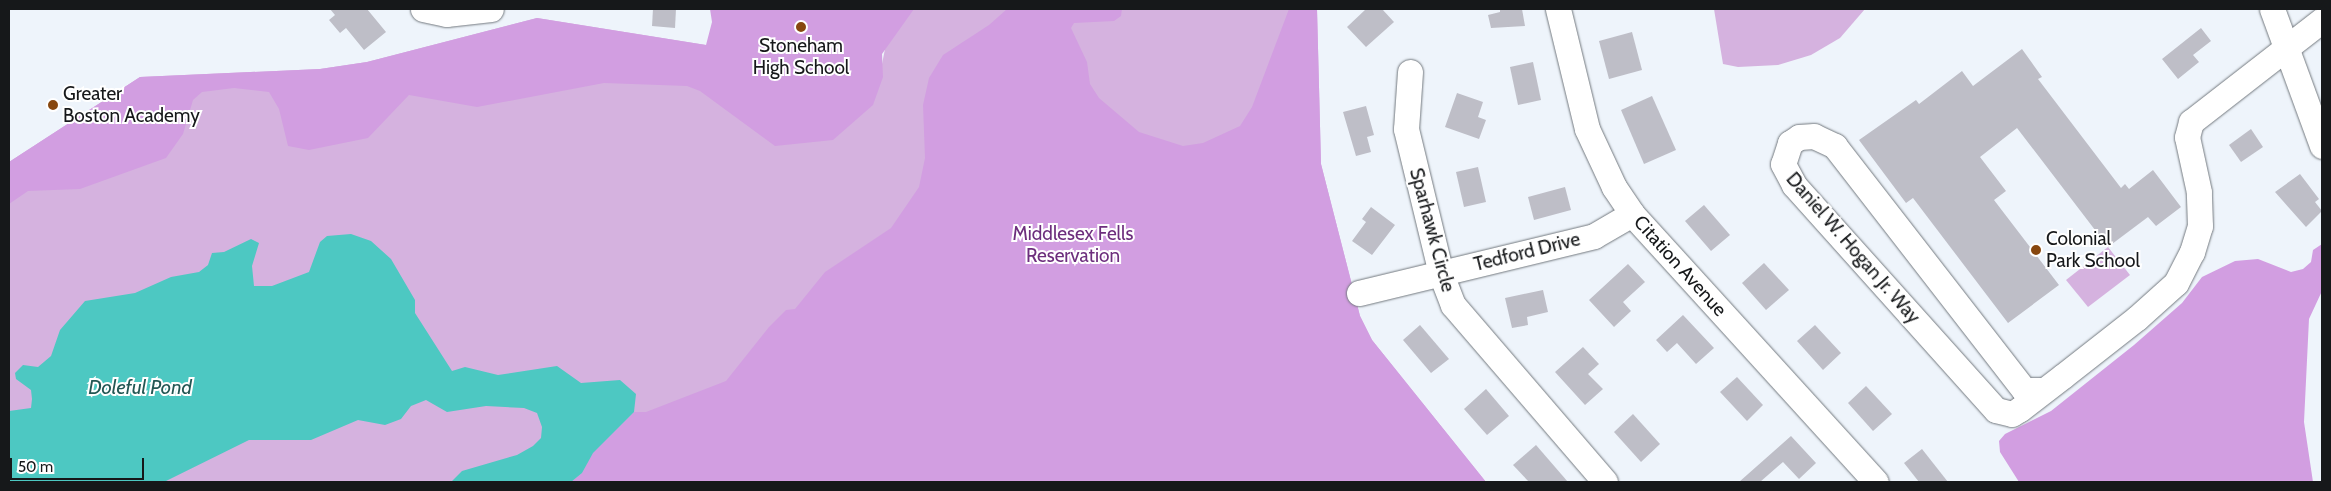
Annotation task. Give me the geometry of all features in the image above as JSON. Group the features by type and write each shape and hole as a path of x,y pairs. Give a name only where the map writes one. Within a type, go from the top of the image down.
{"street":[{"path":"424,9 446,14 491,9"},
{"name":"Citation Avenue","path":"1558,9 1595,154 1632,214 1876,482"},
{"path":"2272,9 2285,49 2322,146"},
{"name":"Daniel W. Hogan Jr. Way","path":"2044,390 2024,390 1835,146 1814,136 1799,137 1790,144 1783,164 1794,185 1996,410 2012,414 2044,390 2176,283 2192,252 2200,226 2199,192 2187,138 2191,122 2322,20"},
{"name":"Sparhawk Circle","path":"1410,72 1406,129 1441,274 1459,315 1605,482"},
{"name":"Tedford Drive","path":"1359,293 1594,236 1632,214"}],"green space":[{"path":"710,9 914,9 882,54 883,77 873,105 833,140 775,146 700,91 687,86 604,83 477,107 409,95 368,138 309,150 288,146 279,109 269,92 234,88 202,92 193,100 183,134 166,158 80,189 28,191 9,204 9,162 140,77 320,69 367,62 537,18 706,45 712,22"},
{"name":"Middlesex Fells Reservation","path":"893,9 1317,9 1321,164 1360,316 1372,340 1486,482 9,482 9,162 140,77 320,69 367,62 537,18 706,45 882,64"},
{"path":"1007,9 1122,9 1121,16 1114,21 1074,23 1071,28 1087,62 1090,84 1099,98 1139,132 1183,146 1203,143 1240,126 1252,107 1289,9 1317,9 1321,164 1360,316 1372,340 1486,482 571,482 582,473 592,453 634,412 646,412 726,381 769,327 786,310 795,309 825,272 891,228 919,187 925,158 923,105 929,78 943,55 989,25"},
{"path":"1714,9 1865,9 1840,38 1811,55 1778,65 1738,67 1723,64"},
{"path":"2322,244 2322,291 2309,319 2304,422 2313,482 2019,482 2000,452 1999,441 2005,434 2051,411 2134,345 2182,303 2202,277 2235,261 2258,259 2291,272 2303,269 2311,262 2313,250"},
{"path":"2108,247 2130,275 2088,307 2066,280"}],"water":[{"name":"Doleful Pond","path":"351,234 371,241 391,259 415,300 415,313 452,371 465,367 498,375 557,366 581,383 620,380 636,394 634,412 593,453 582,473 571,482 451,482 462,471 517,455 533,446 541,438 542,427 537,413 524,408 486,406 447,412 426,400 411,406 401,419 385,425 358,420 311,440 249,440 164,482 9,482 9,411 31,408 32,399 31,390 16,379 15,373 23,365 38,367 51,356 60,330 85,301 135,293 171,277 199,272 208,265 212,253 224,252 251,239 259,243 252,266 254,286 272,286 309,272 320,242 327,236"}],"building":[{"path":"330,9 367,9 386,32 364,50 346,28 340,33 329,20 335,15"},
{"path":"653,9 676,9 675,28 652,26"},
{"path":"1366,9 1382,9 1394,22 1366,47 1347,27"},
{"path":"1500,9 1522,9 1525,26 1491,28 1488,15 1500,12"},
{"path":"2201,28 2211,41 2193,55 2199,62 2178,79 2162,59"},
{"path":"1632,32 1642,70 1609,79 1599,41"},
{"path":"2022,49 2042,77 2038,79 2121,188 2125,184 2129,189 2153,170 2181,207 2156,226 2148,217 2108,247 2017,128 1980,157 2006,191 1994,200 2059,285 2008,323 1913,198 1906,203 1859,140 1916,100 1919,104 1962,71 1973,86"},
{"path":"1533,62 1541,100 1518,105 1510,67"},
{"path":"1457,93 1483,102 1478,117 1486,120 1479,139 1445,127"},
{"path":"1652,96 1676,150 1644,164 1621,110"},
{"path":"1366,106 1374,135 1367,137 1371,152 1356,156 1343,112"},
{"path":"2251,129 2263,147 2241,162 2229,145"},
{"path":"1478,167 1486,202 1464,207 1456,172"},
{"path":"2300,174 2319,199 2315,202 2322,211 2306,227 2275,192"},
{"path":"1565,187 1571,210 1534,220 1528,197"},
{"path":"1704,205 1730,235 1711,251 1685,221"},
{"path":"1371,207 1395,225 1372,255 1352,241 1366,222 1362,219"},
{"path":"1764,263 1789,290 1766,310 1742,283"},
{"path":"1628,264 1645,282 1623,302 1631,311 1614,327 1589,300"},
{"path":"1543,290 1548,312 1527,317 1528,325 1512,328 1505,298"},
{"path":"1683,315 1714,348 1696,364 1677,343 1667,352 1656,340"},
{"path":"1420,325 1449,359 1431,373 1403,340"},
{"path":"1815,325 1841,353 1823,370 1797,341"},
{"path":"1583,347 1599,364 1588,374 1603,389 1585,405 1555,372"},
{"path":"1737,377 1763,405 1747,421 1720,392"},
{"path":"1866,386 1892,414 1873,431 1848,403"},
{"path":"1486,389 1509,416 1487,435 1464,409"},
{"path":"1633,414 1660,444 1641,462 1614,432"},
{"path":"1791,436 1816,463 1799,479 1783,462 1760,482 1739,482"},
{"path":"1536,445 1568,482 1529,482 1513,465"},
{"path":"1922,449 1948,482 1919,482 1904,463"}],"place":[{"name":"Stoneham High School","path":"801,27"},
{"name":"Greater Boston Academy","path":"53,105"},
{"name":"Colonial Park School","path":"2036,250"}]}
